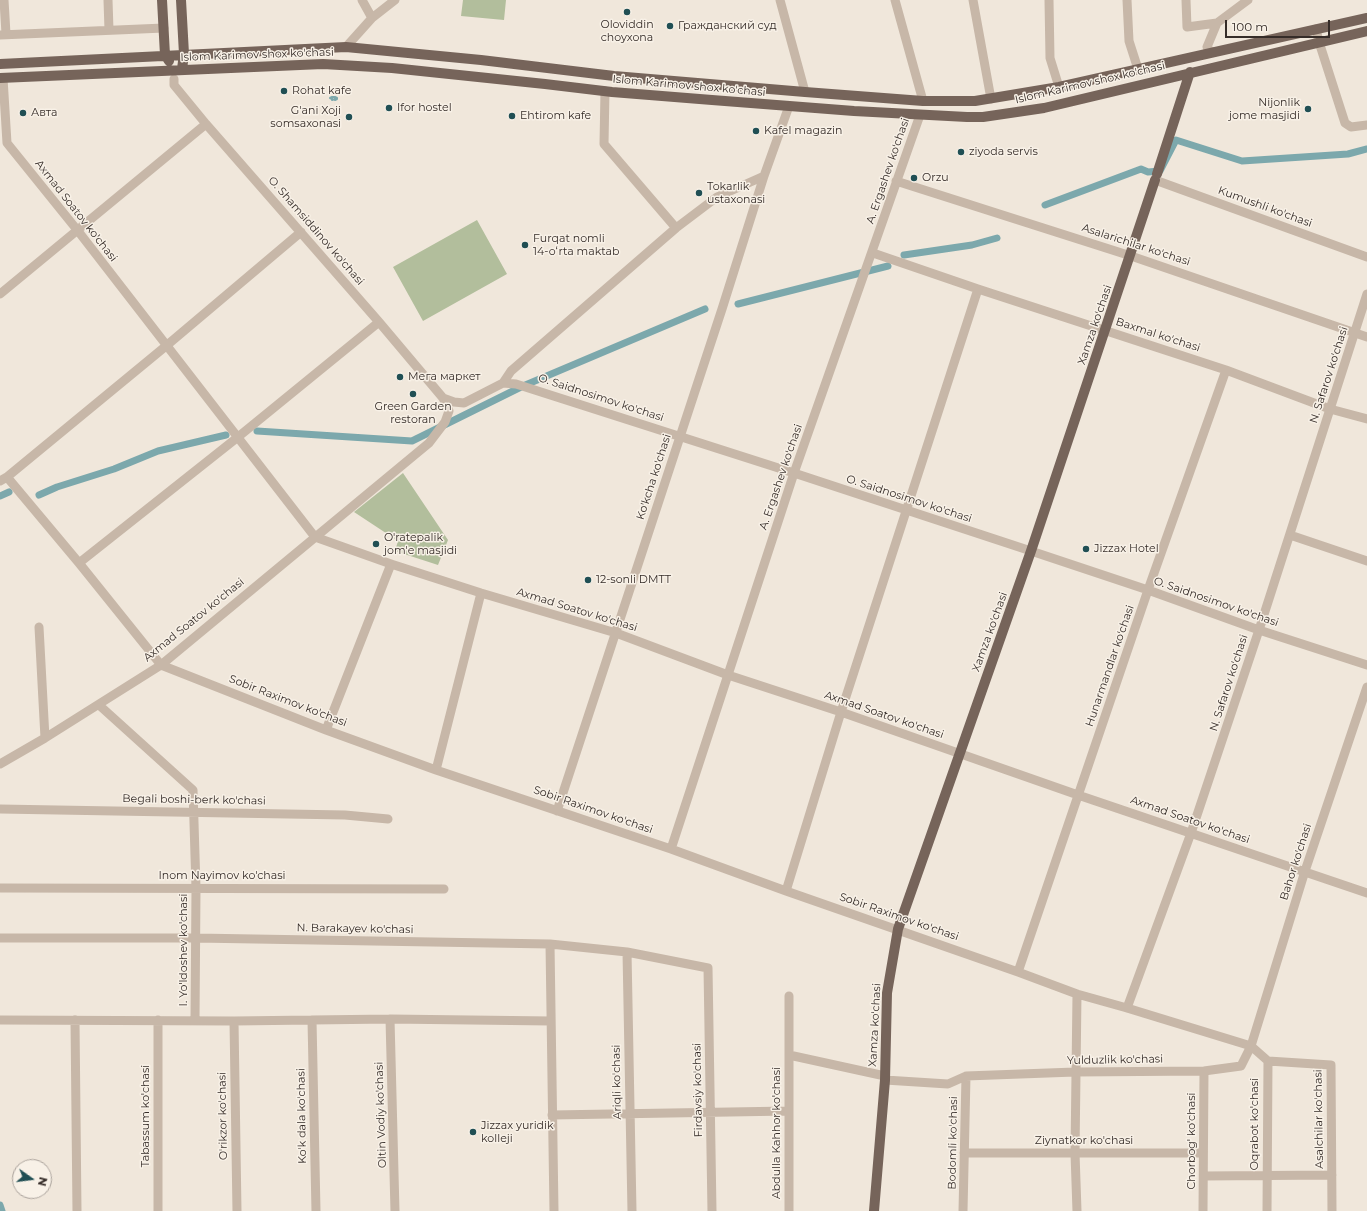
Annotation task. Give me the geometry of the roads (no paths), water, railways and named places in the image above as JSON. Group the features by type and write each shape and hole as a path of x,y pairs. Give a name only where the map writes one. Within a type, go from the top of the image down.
{"main road":[{"path":"162,0 165,70"},
{"path":"165,55 173,64 185,69 181,0"},
{"name":"Islom Karimov shox ko'chasi","path":"0,64 346,47 614,76 923,101 975,101 991,100 1059,87 1367,18"},
{"path":"1321,28 1323,41"},
{"name":"Islom Karimov shox ko'chasi","path":"2,78 323,64 392,68 609,91 789,106 920,115 983,117 1044,108 1367,31"},
{"path":"1261,42 1264,43 1267,48 1264,55"},
{"path":"545,84 551,81 553,77 551,70 547,68"},
{"name":"Xamza ko'chasi","path":"874,1211 885,1078 887,994 898,930 1031,551 1131,256 1190,72"},
{"path":"609,91 606,84 608,80 614,76"}],"street":[{"path":"4,0 3,34 164,28"},
{"path":"108,0 109,30"},
{"path":"362,0 372,18"},
{"path":"346,47 372,18 395,0"},
{"path":"780,0 805,92"},
{"path":"895,0 923,101"},
{"path":"973,0 991,100"},
{"path":"1049,0 1050,58 1059,87"},
{"path":"1127,0 1129,41 1138,70"},
{"path":"1186,0 1188,27 1217,23 1248,0"},
{"path":"1215,52 1210,51 1207,47 1217,23"},
{"path":"1323,41 1345,124 1351,127 1367,124"},
{"path":"174,79 185,69"},
{"name":"O. Shamsiddinov ko'chasi","path":"165,70 174,79 174,85 206,124 380,322 443,398"},
{"name":"Axmad Soatov ko'chasi","path":"2,78 7,143 78,231 315,537 391,564 481,593 616,633 728,675 841,712 1078,795 1367,893"},
{"path":"609,91 604,144 676,228"},
{"name":"Ko'kcha ko'chasi","path":"558,811 764,176 789,106"},
{"name":"A. Ergashev ko'chasi","path":"671,849 794,473 920,115"},
{"path":"0,294 206,124"},
{"name":"Kumushli ko'chasi","path":"1157,174 1367,257"},
{"path":"443,398 454,402 464,403 503,384 511,371 676,228 717,197 764,176"},
{"name":"Asalarichilar ko'chasi","path":"896,181 1131,256 1367,337"},
{"path":"4,479 166,346 301,232"},
{"name":"Baxmal ko'chasi","path":"873,252 978,289 1226,370 1330,409 1367,419"},
{"path":"786,891 841,712 978,289"},
{"name":"N. Safarov ko'chasi","path":"1127,1008 1192,833 1367,294"},
{"path":"79,563 380,322"},
{"name":"Hunarmandlar ko'chasi","path":"1018,972 1148,590 1226,370"},
{"name":"O. Saidnosimov ko'chasi","path":"503,384 516,384 794,473 1148,590 1259,630 1367,665"},
{"name":"Axmad Soatov ko'chasi","path":"0,764 99,705 161,664 429,443 443,426 448,411 443,398"},
{"name":"Sobir Raximov ko'chasi","path":"4,479 79,563 161,664 326,730 436,770 671,849 1077,994 1251,1046"},
{"path":"1290,534 1367,561"},
{"path":"326,730 391,564"},
{"path":"436,770 481,593"},
{"path":"39,627 45,738"},
{"name":"Bahor ko'chasi","path":"1251,1046 1305,872 1367,687"},
{"name":"I. Yo'ldoshev ko'chasi","path":"99,705 193,790 196,888 196,1020"},
{"name":"Begali boshi-berk ko'chasi","path":"0,809 345,815 388,819"},
{"name":"Inom Nayimov ko'chasi","path":"0,888 444,889"},
{"name":"N. Barakayev ko'chasi","path":"0,938 196,938 550,944 627,952 708,968"},
{"path":"550,944 554,1211"},
{"name":"Ariqli ko'chasi","path":"627,952 632,1211"},
{"name":"Firdavsiy ko'chasi","path":"708,968 712,1211"},
{"path":"1077,994 1075,1153 1077,1211"},
{"name":"Abdulla Kahhor ko'chasi","path":"789,996 790,1211"},
{"path":"0,1020 234,1021 390,1019 551,1021"},
{"name":"Oltin Vodiy ko'chasi","path":"390,1019 395,1211"},
{"path":"75,1020 77,1211"},
{"name":"Tabassum ko'chasi","path":"158,1020 158,1211"},
{"name":"Ko'k dala ko'chasi","path":"312,1020 316,1211"},
{"name":"O'rikzor ko'chasi","path":"234,1021 237,1211"},
{"path":"1251,1046 1268,1060"},
{"name":"Yulduzlik ko'chasi","path":"966,1076 1076,1072 1204,1071 1241,1066 1251,1046"},
{"path":"789,1055 885,1078 948,1084 966,1076"},
{"name":"Asalchilar ko'chasi","path":"1268,1060 1331,1064 1332,1211"},
{"name":"Oqrabot ko'chasi","path":"1267,1211 1268,1060"},
{"name":"Chorbog' ko'chasi","path":"1203,1211 1204,1071"},
{"name":"Bodomli ko'chasi","path":"963,1211 966,1076"},
{"path":"552,1115 789,1111"},
{"name":"Ziynatkor ko'chasi","path":"964,1153 1203,1153"},
{"path":"1204,1176 1332,1175"}],"waterway":[{"path":"332,97 335,97 335,99 332,100 332,97"},
{"path":"332,97 332,99 330,98 332,97"},
{"path":"335,97 337,98 335,100 335,97"},
{"path":"1045,205 1141,169 1148,172 1160,171 1176,140 1242,161 1348,154 1367,149"},
{"path":"904,255 972,245 997,238"},
{"path":"738,304 888,266"},
{"path":"257,431 412,441 523,386 705,309"},
{"path":"39,495 57,487 114,469 158,451 226,435"},
{"path":"0,496 9,492"},
{"path":"0,1205 2,1211"}],"place":[{"name":"Oloviddin choyxona","path":"627,12"},
{"name":"Гражданский суд","path":"670,26"},
{"name":"Rohat kafe","path":"284,91"},
{"name":"Ifor hostel","path":"389,108"},
{"name":"Nijonlik jome masjidi","path":"1308,109"},
{"name":"Авта","path":"23,113"},
{"name":"Ehtirom kafe","path":"512,116"},
{"name":"G'ani Xoji somsaxonasi","path":"349,117"},
{"name":"Kafel magazin","path":"756,131"},
{"name":"ziyoda servis","path":"961,152"},
{"name":"Orzu","path":"914,178"},
{"name":"Tokarlik ustaxonasi","path":"699,193"},
{"name":"Furqat nomli 14-oʻrta maktab","path":"525,245"},
{"name":"Мега маркет","path":"400,377"},
{"name":"Green Garden restoran","path":"413,394"},
{"name":"O'ratepalik jom'e masjidi","path":"376,544"},
{"name":"Jizzax Hotel","path":"1086,549"},
{"name":"12-sonli DMTT","path":"588,580"},
{"name":"Jizzax yuridik kolleji","path":"473,1132"}]}
